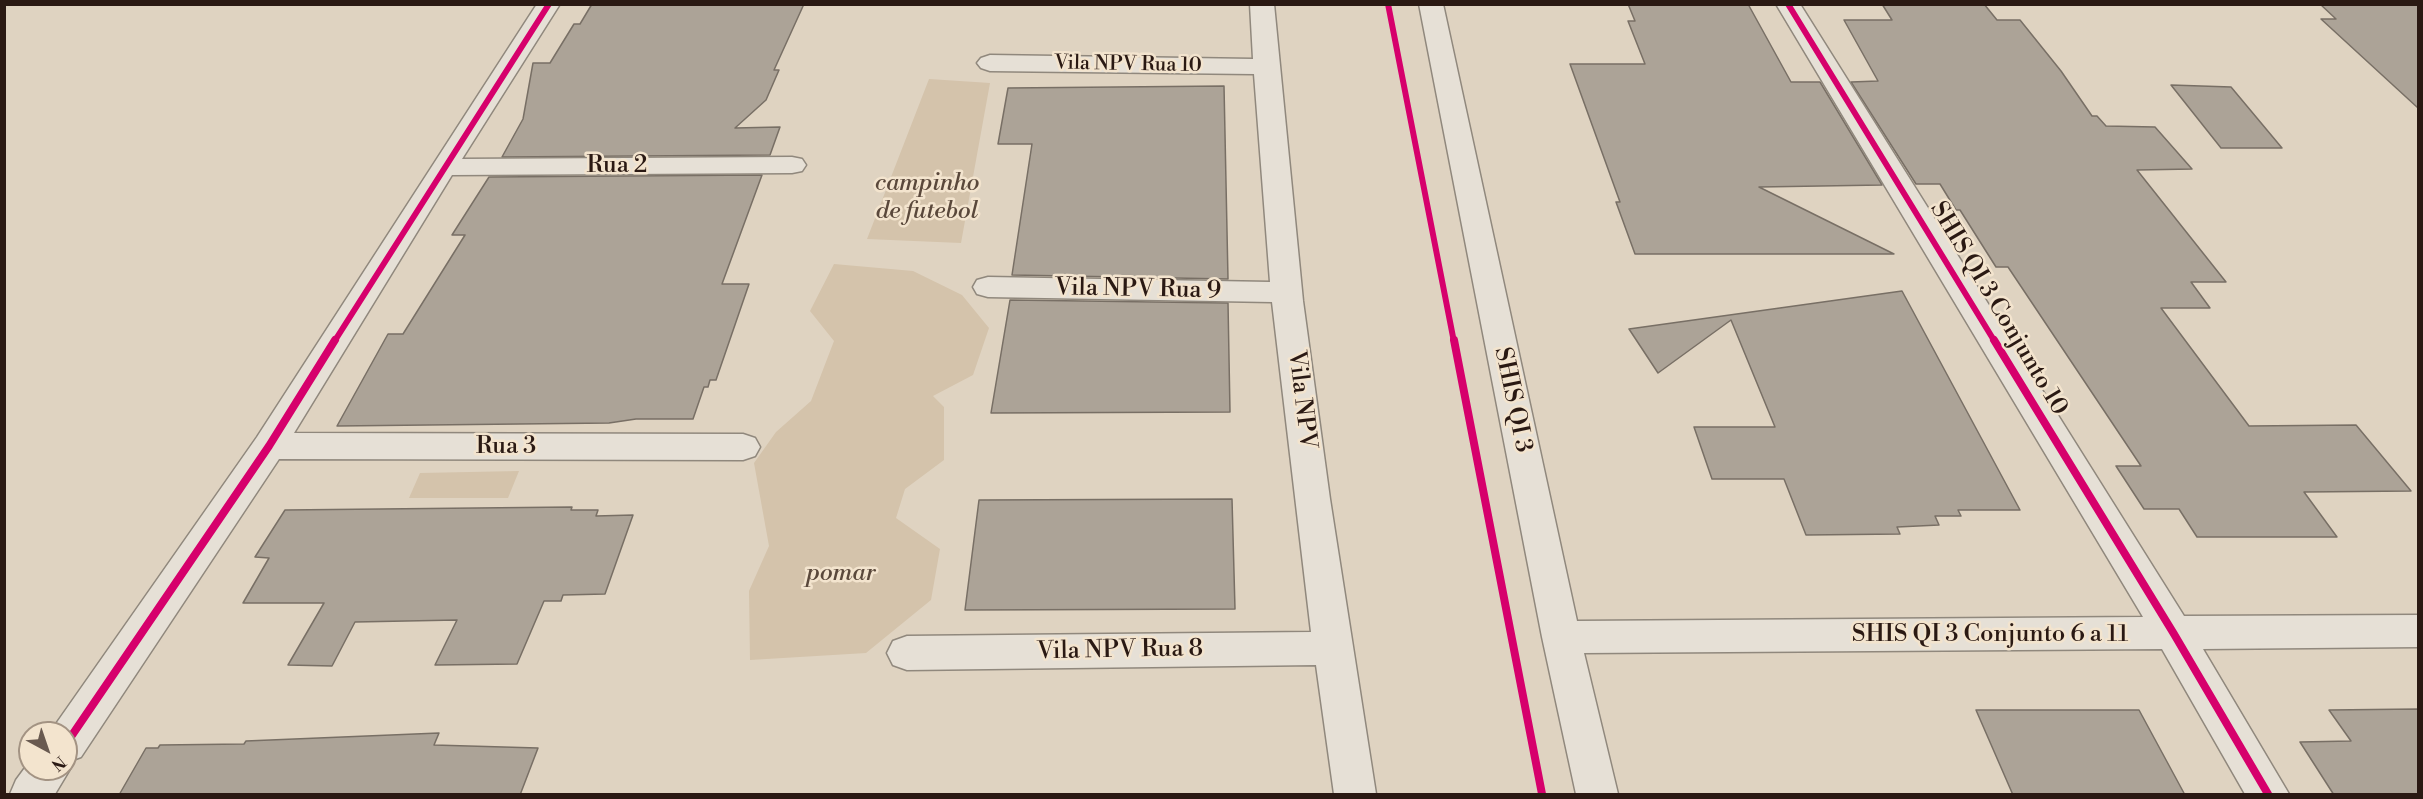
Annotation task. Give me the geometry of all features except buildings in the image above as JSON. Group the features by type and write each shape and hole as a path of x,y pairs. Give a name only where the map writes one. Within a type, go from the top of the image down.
{"street":[{"path":"78,726 269,446 443,167 549,4"},
{"name":"Vila NPV","path":"1262,4 1288,292 1333,648 1355,795"},
{"name":"SHIS QI 3","path":"1431,4 1561,637 1597,795"},
{"name":"SHIS QI 3 Conjunto 10","path":"1788,4 2174,634 2268,795"},
{"name":"Vila NPV Rua 10","path":"990,63 1266,67"},
{"name":"Rua 2","path":"443,167 792,165"},
{"name":"Vila NPV Rua 9","path":"988,287 1288,292"},
{"name":"Rua 3","path":"269,446 742,447"},
{"name":"SHIS QI 3 Conjunto 6 a 11","path":"1561,637 2418,631"},
{"name":"Vila NPV Rua 8","path":"907,653 1333,648"},
{"path":"31,795 41,781"}],"green space":[{"name":"campinho de futebol","path":"929,79 990,83 961,243 867,239"},
{"name":"pomar","path":"834,264 913,271 962,295 989,328 973,375 933,396 944,407 944,460 905,489 896,518 940,549 931,600 866,653 750,660 749,591 769,546 754,463 776,432 811,401 834,341 810,311"},
{"path":"519,471 508,498 409,498 420,473"}],"cycle path":[{"path":"78,726 269,446 443,167 549,4"},
{"path":"1388,4 1542,794"},
{"path":"1788,4 2174,634 2268,794"}]}
